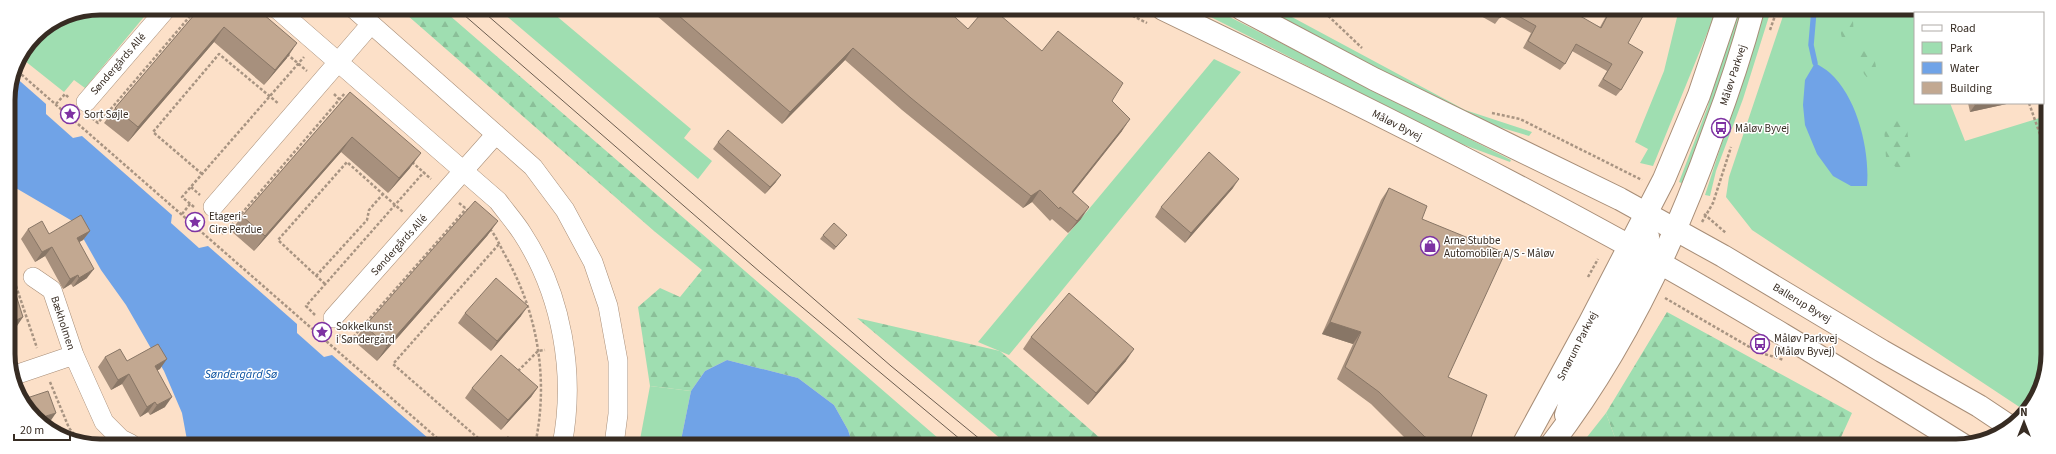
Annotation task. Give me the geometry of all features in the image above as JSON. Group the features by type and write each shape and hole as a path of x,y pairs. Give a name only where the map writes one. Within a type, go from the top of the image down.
{"main road":[{"name":"Måløv Byvej","path":"1174,15 1482,168 1645,255"},
{"path":"1253,15 1374,79 1646,214"},
{"path":"1557,439 1572,420 1605,368 1645,255 1646,214 1664,179 1699,95 1726,15"},
{"name":"Måløv Parkvej","path":"1645,255 1676,230 1692,193 1724,103 1751,15"},
{"name":"Ballerup Byvej","path":"1646,214 1979,406 2004,423"},
{"path":"1645,255 1781,333 1953,439"},
{"name":"Smørum Parkvej","path":"1527,439 1645,255"}],"street":[{"name":"Søndergårds Allé","path":"86,102 161,15"},
{"path":"284,15 498,202 522,234 542,270 554,302 564,348 568,391 563,439"},
{"path":"361,15 496,134 537,173 565,210 593,262 608,306 618,361 618,414 615,439"},
{"path":"213,207 371,24"},
{"name":"Søndergårds Allé","path":"336,326 446,192 496,134"},
{"name":"Bækholmen","path":"33,277 52,290 74,355 104,422 120,439"},
{"name":"Bækholmen","path":"18,374 74,355"}],"path":[{"path":"104,117 191,15"},
{"path":"1328,15 1365,51"},
{"path":"281,48 346,105"},
{"path":"202,174 153,132 219,54 269,97"},
{"path":"19,73 309,324 438,439"},
{"path":"2029,104 2041,138"},
{"path":"1491,112 1520,119 1641,180"},
{"path":"325,284 278,240 347,162 395,205"},
{"path":"412,162 471,213"},
{"path":"309,324 316,316 306,306 424,172"},
{"path":"316,276 367,220 369,210 383,194"},
{"path":"182,214 190,204"},
{"path":"336,326 348,343 466,209"},
{"path":"1706,215 1717,225"},
{"path":"486,226 491,230 515,271 527,301 538,351 542,396 536,439"},
{"path":"479,439 393,364 499,244"},
{"path":"1662,297 1758,352 1672,302"},
{"path":"518,371 538,351 564,348"}],"green space":[{"path":"94,15 146,15 85,88 74,80 64,92 25,61 36,44 44,36 67,21 78,18"},
{"path":"407,15 449,15 939,439 851,439 848,430 834,405 798,378 727,360 705,371 691,391 650,386 638,307 660,288 680,297 702,270 654,231"},
{"path":"505,15 555,15 691,129 684,138 712,161 698,179"},
{"path":"1207,15 1226,15 1511,160 1510,162 1459,143"},
{"path":"1274,15 1288,15 1465,110 1532,132 1529,136 1482,122"},
{"path":"1678,15 1715,15 1653,166 1640,163 1648,149 1635,142 1664,71"},
{"path":"1733,15 1743,15 1684,184 1679,182 1708,106 1719,55"},
{"path":"1759,15 1769,15 1743,99 1716,171 1710,196 1705,195 1741,84"},
{"path":"1783,15 1914,15 1914,104 1950,104 1965,141 2041,118 2041,360 2039,371 2030,397 2026,402 2012,402 1752,230 1726,197 1729,177"},
{"path":"1840,15 1852,15 1853,28 1851,37 1843,42"},
{"path":"1865,47 1873,57 1876,64 1876,78 1871,82 1864,74 1859,55"},
{"path":"1214,59 1241,72 1009,355 978,342"},
{"path":"1895,112 1907,128 1911,164 1902,173 1886,158 1884,126"},
{"path":"1667,312 1852,413 1840,439 1615,439 1606,413"},
{"path":"857,318 1000,351 1101,439 1001,439"},
{"path":"650,386 691,391 681,439 640,439"},
{"path":"1606,413 1615,439 1586,439"}],"water":[{"path":"1815,63 1828,72 1840,84 1855,111 1864,142 1867,186 1851,186 1833,176 1817,154 1805,125 1803,105 1805,80"},
{"name":"Søndergård Sø","path":"18,79 46,104 46,114 73,138 82,136 172,215 171,223 199,248 208,246 297,324 297,333 324,357 332,355 429,439 187,439 182,413 164,371 126,305 101,270 74,222 15,188 15,94"},
{"path":"727,360 798,378 834,405 848,430 851,439 681,439 691,391 705,371"}],"building":[{"path":"194,15 264,15 297,43 275,70 224,27 138,127 115,108"},
{"path":"678,15 953,15 968,29 980,15 1000,15 1042,51 1058,31 1123,83 1112,101 1130,119 1072,192 1089,207 1077,221 1060,207 1059,209 1040,190 1031,196 911,98 853,48 790,112"},
{"path":"1517,15 1578,15 1601,28 1608,15 1641,15 1643,16 1628,43 1643,52 1621,90 1603,79 1612,64 1576,44 1565,64 1528,41 1536,26"},
{"path":"350,92 421,153 399,178 352,137 265,236 242,216"},
{"path":"728,130 781,175 770,187 718,142"},
{"path":"1209,152 1239,179 1191,233 1161,207"},
{"path":"1389,188 1427,206 1422,219 1505,253 1448,377 1487,395 1470,439 1431,439 1425,437 1379,392 1345,367 1361,332 1330,322"},
{"path":"475,201 498,221 387,346 365,326"},
{"path":"81,215 90,231 77,238 94,269 79,278 78,275 70,279 52,247 42,252 28,229 42,221 49,234"},
{"path":"834,223 847,235 836,247 823,235"},
{"path":"496,278 528,306 497,341 465,313"},
{"path":"1069,293 1134,349 1096,393 1031,337"},
{"path":"15,295 23,317 15,321"},
{"path":"158,344 167,359 155,366 172,397 157,405 155,402 147,407 129,374 118,380 105,357 120,349 127,361"},
{"path":"501,355 538,387 508,420 472,388"},
{"path":"48,391 56,413 46,416 47,420 27,398"}],"waterway":[{"path":"1814,15 1811,45 1815,63"}],"tram line":[{"path":"464,15 760,272 960,439"},
{"path":"487,15 891,366 980,439"}],"place":[{"name":"Sort Søjle","path":"70,114"},
{"name":"Måløv Byvej","path":"1721,128"},
{"name":"Etageri - Cire Perdue","path":"195,222"},
{"name":"Arne Stubbe Automobiler A/S - Måløv","path":"1430,246"},
{"name":"Sokkelkunst i Søndergård","path":"322,332"},
{"name":"Måløv Parkvej (Måløv Byvej)","path":"1760,344"}]}
